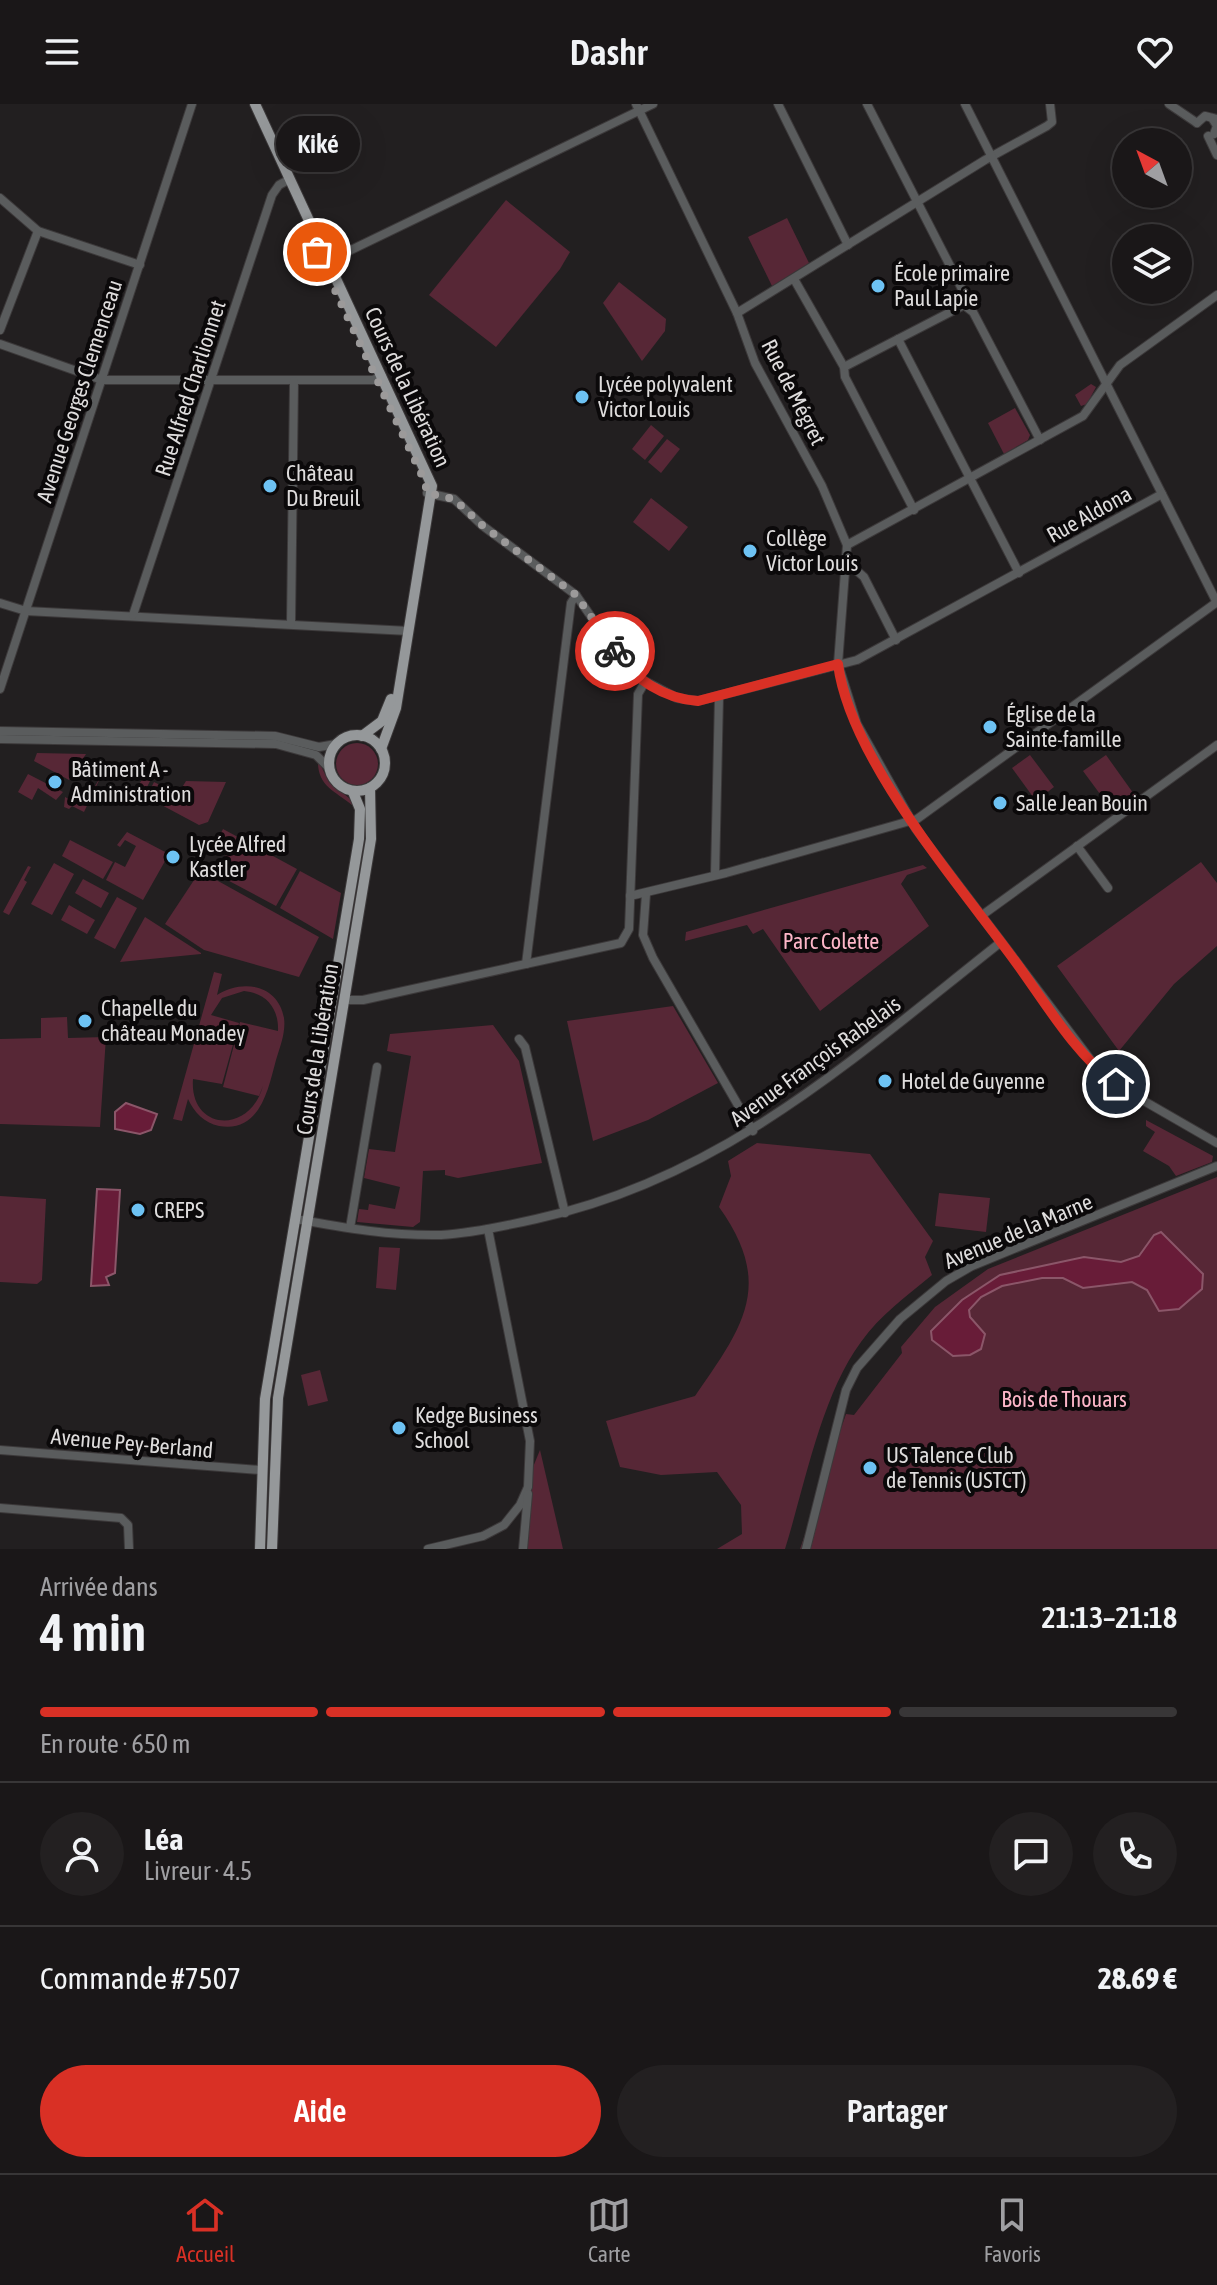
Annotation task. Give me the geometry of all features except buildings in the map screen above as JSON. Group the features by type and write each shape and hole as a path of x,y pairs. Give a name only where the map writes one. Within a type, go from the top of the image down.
{"main road":[{"name":"Cours de la Libération","path":"248,104 287,180"},
{"name":"Cours de la Libération","path":"255,104 429,493 396,708 381,749"},
{"name":"Cours de la Libération","path":"362,736 376,729 390,705 406,630"},
{"path":"362,736 381,749 383,773 370,788 353,792 337,784 328,767 336,744 347,737 362,736"},
{"name":"Cours de la Libération","path":"272,1549 276,1416 371,839 370,788"},
{"name":"Cours de la Libération","path":"262,1549 259,1530 260,1470 265,1399 361,822 359,803 353,792"},
{"path":"346,921 342,984 346,1000"},
{"path":"309,1221 306,1205 321,1097 320,1076"},
{"path":"292,1313 290,1290 298,1239 296,1219"},
{"path":"260,1470 266,1484 266,1528 272,1549"}],"street":[{"name":"Avenue Georges Clemenceau","path":"0,689 192,104"},
{"path":"325,262 638,108 653,104"},
{"path":"778,104 848,245"},
{"path":"867,104 964,293 964,305"},
{"name":"Rue Aldona","path":"645,682 687,700 719,697 857,660 1162,494 965,104"},
{"path":"737,313 991,156 1047,126 1052,122 1050,104"},
{"path":"1169,104 1197,123 1199,133 1213,134"},
{"name":"Rue de Mégret","path":"638,108 737,313 755,363 822,486 847,545 838,664"},
{"path":"1197,123 1205,116 1215,118 1217,126 1213,134 1217,155"},
{"name":"Rue Alfred Charlionnet","path":"133,615 272,195 287,180"},
{"path":"0,198 38,231 140,265"},
{"path":"0,330 38,231"},
{"path":"794,279 836,360 844,367 845,377 914,510"},
{"path":"847,545 1083,416 1126,360 1217,295"},
{"path":"844,367 964,305"},
{"path":"964,305 973,312 1040,440"},
{"path":"898,339 1019,573"},
{"path":"0,344 102,380 294,381 379,377"},
{"path":"291,624 294,381"},
{"path":"346,1000 363,1000 621,943 629,929 638,694 645,682 624,664 576,595 483,526 454,499 429,493"},
{"path":"630,896 911,821 1217,602 1162,494"},
{"path":"845,568 856,570 864,577 896,640"},
{"path":"526,964 571,603 576,595"},
{"path":"0,603 26,611 406,630"},
{"path":"838,664 857,724 911,821 1104,1074 1125,1090 1217,1143"},
{"path":"715,875 719,697"},
{"path":"0,731 291,746 316,755 328,767"},
{"path":"0,739 275,736 319,747 336,744"},
{"path":"981,916 1217,745"},
{"path":"1077,846 1108,888"},
{"path":"646,894 644,939 753,1131"},
{"name":"Avenue François Rabelais","path":"309,1221 419,1235 488,1229 565,1213 664,1178 753,1131 814,1088 1001,942"},
{"path":"519,1039 525,1047 565,1213"},
{"path":"350,1228 377,1067"},
{"name":"Avenue de la Marne","path":"806,1549 846,1390 857,1368 916,1304 972,1266 1217,1166"},
{"path":"296,1219 309,1221"},
{"path":"488,1229 530,1441 523,1549"},
{"name":"Avenue Pey-Berland","path":"0,1450 260,1470"},
{"path":"428,1549 493,1531 512,1517 528,1487"},
{"path":"0,1508 121,1518 128,1525 129,1549"}],"green space":[{"path":"506,200 570,252 560,269 496,347 429,295"},
{"path":"787,218 809,263 772,286 748,237"},
{"path":"619,282 666,319 665,331 642,361 603,303"},
{"path":"1091,384 1096,387 1087,404 1081,406 1075,395"},
{"path":"1015,408 1030,435 1028,440 1004,454 988,423"},
{"path":"651,425 664,436 645,460 632,449"},
{"path":"667,439 680,449 661,473 648,462"},
{"path":"651,498 688,527 669,551 633,522"},
{"path":"357,743 372,749 378,764 372,779 357,785 342,779 336,764 342,749"},
{"path":"37,753 86,754 69,780 34,761"},
{"path":"1030,755 1054,787 1036,801 1012,768"},
{"path":"1106,755 1136,797 1114,813 1083,771"},
{"path":"318,760 329,782 354,802 352,805 324,782"},
{"path":"28,774 63,792 56,800 38,788 32,800 18,792"},
{"path":"102,774 84,812 72,806 69,809 64,807 65,797 75,802 82,790 90,795"},
{"path":"146,774 152,777 147,787 151,788 154,782 178,794 186,781 226,782 208,822 199,825 141,794 139,784"},
{"path":"223,829 297,869 276,906 216,874 232,843 220,835"},
{"path":"127,832 169,854 143,900 106,880 115,862 125,867 136,846 125,840 120,847 117,845"},
{"path":"70,840 113,862 103,879 62,856"},
{"path":"1201,862 1217,883 1217,946 1174,984 1119,1051 1057,966"},
{"path":"54,863 74,874 52,915 31,904"},
{"name":"Parc Colette","path":"923,865 927,868 907,875 901,884 929,926 820,1011 763,929 753,934 747,925 685,941 686,932"},
{"path":"28,866 31,867 24,880 27,882 9,915 3,912"},
{"path":"200,871 319,937 299,977 204,950 165,924"},
{"path":"300,871 341,893 333,939 280,908"},
{"path":"83,879 109,893 101,908 75,893"},
{"path":"117,897 137,908 115,949 94,938"},
{"path":"69,905 95,920 87,934 61,920"},
{"path":"145,917 201,953 201,954 120,962"},
{"path":"214,972 222,974 217,995 248,986 275,998 284,1018 284,1029 265,1096 253,1116 244,1123 219,1126 200,1116 188,1099 182,1121 173,1119","holes":["244,991 259,995 270,1003 276,1015 278,1031 240,1022 223,1087 259,1096 246,1113 234,1119 221,1120 210,1117 200,1109 194,1096 193,1079 222,1084 239,1023 211,1015 222,998"]},
{"path":"673,1006 718,1083 648,1120 593,1141 567,1021"},
{"path":"67,1017 68,1038 106,1037 100,1127 0,1124 0,1039 41,1038 41,1018"},
{"path":"493,1025 519,1061 542,1163 458,1178 445,1175 445,1170 423,1171 420,1222 413,1227 357,1222 359,1209 368,1210 369,1204 395,1209 400,1187 364,1178 369,1149 395,1152 411,1056 387,1051 390,1034"},
{"path":"1146,1120 1213,1156 1212,1162 1176,1176 1169,1166 1143,1151 1155,1132 1146,1126"},
{"path":"757,1143 870,1154 933,1241 925,1257 932,1275 877,1323 847,1364 825,1414 785,1549 717,1549 742,1534 741,1505 717,1472 661,1475 620,1467 606,1421 695,1396 727,1348 746,1305 749,1283 746,1260 736,1235 719,1207 731,1176 728,1161"},
{"name":"Bois de Thouars","path":"1217,1177 1217,1549 800,1549 846,1414 854,1415 902,1353 901,1347 935,1307 988,1269"},
{"path":"939,1193 990,1198 986,1232 935,1226"},
{"path":"0,1196 46,1199 42,1280 37,1284 0,1282"},
{"path":"379,1247 400,1248 396,1290 376,1288"},
{"path":"320,1370 328,1401 308,1406 301,1375"},
{"path":"540,1450 563,1549 526,1549 533,1467"}],"shaded area":[{"path":"126,1103 157,1114 151,1130 140,1134 115,1129 115,1112"},
{"path":"97,1189 120,1190 115,1273 106,1277 109,1285 91,1286"},
{"path":"1161,1232 1203,1274 1202,1289 1179,1309 1159,1311 1147,1290 1132,1282 1083,1288 1063,1278 1042,1278 1002,1286 981,1297 969,1310 970,1317 985,1334 981,1349 970,1355 953,1356 932,1340 931,1331 962,1300 1000,1275 1084,1257 1121,1262 1139,1256 1154,1235"}],"way so far":[{"path":"317,252 425,482 427,493 454,499 483,526 576,595 615,651"}],"place":[{"name":"Kiké","path":"317,252"},
{"name":"École primaire Paul Lapie","path":"878,286"},
{"name":"Lycée polyvalent Victor Louis","path":"582,397"},
{"name":"Château Du Breuil","path":"270,486"},
{"name":"Collège Victor Louis","path":"750,551"},
{"name":"Église de la Sainte-famille","path":"990,727"},
{"name":"Bâtiment A - Administration","path":"55,782"},
{"name":"Salle Jean Bouin","path":"1000,803"},
{"name":"Lycée Alfred Kastler","path":"173,857"},
{"name":"Chapelle du château Monadey","path":"85,1021"},
{"name":"Hotel de Guyenne","path":"885,1081"},
{"name":"CREPS","path":"138,1210"},
{"name":"Kedge Business School","path":"399,1428"},
{"name":"US Talence Club de Tennis (USTCT)","path":"870,1468"}],"route":[{"path":"615,651 624,664 653,687 677,698 698,701 838,664 840,679 857,724 916,829 1072,1037 1093,1063 1116,1084"}]}
